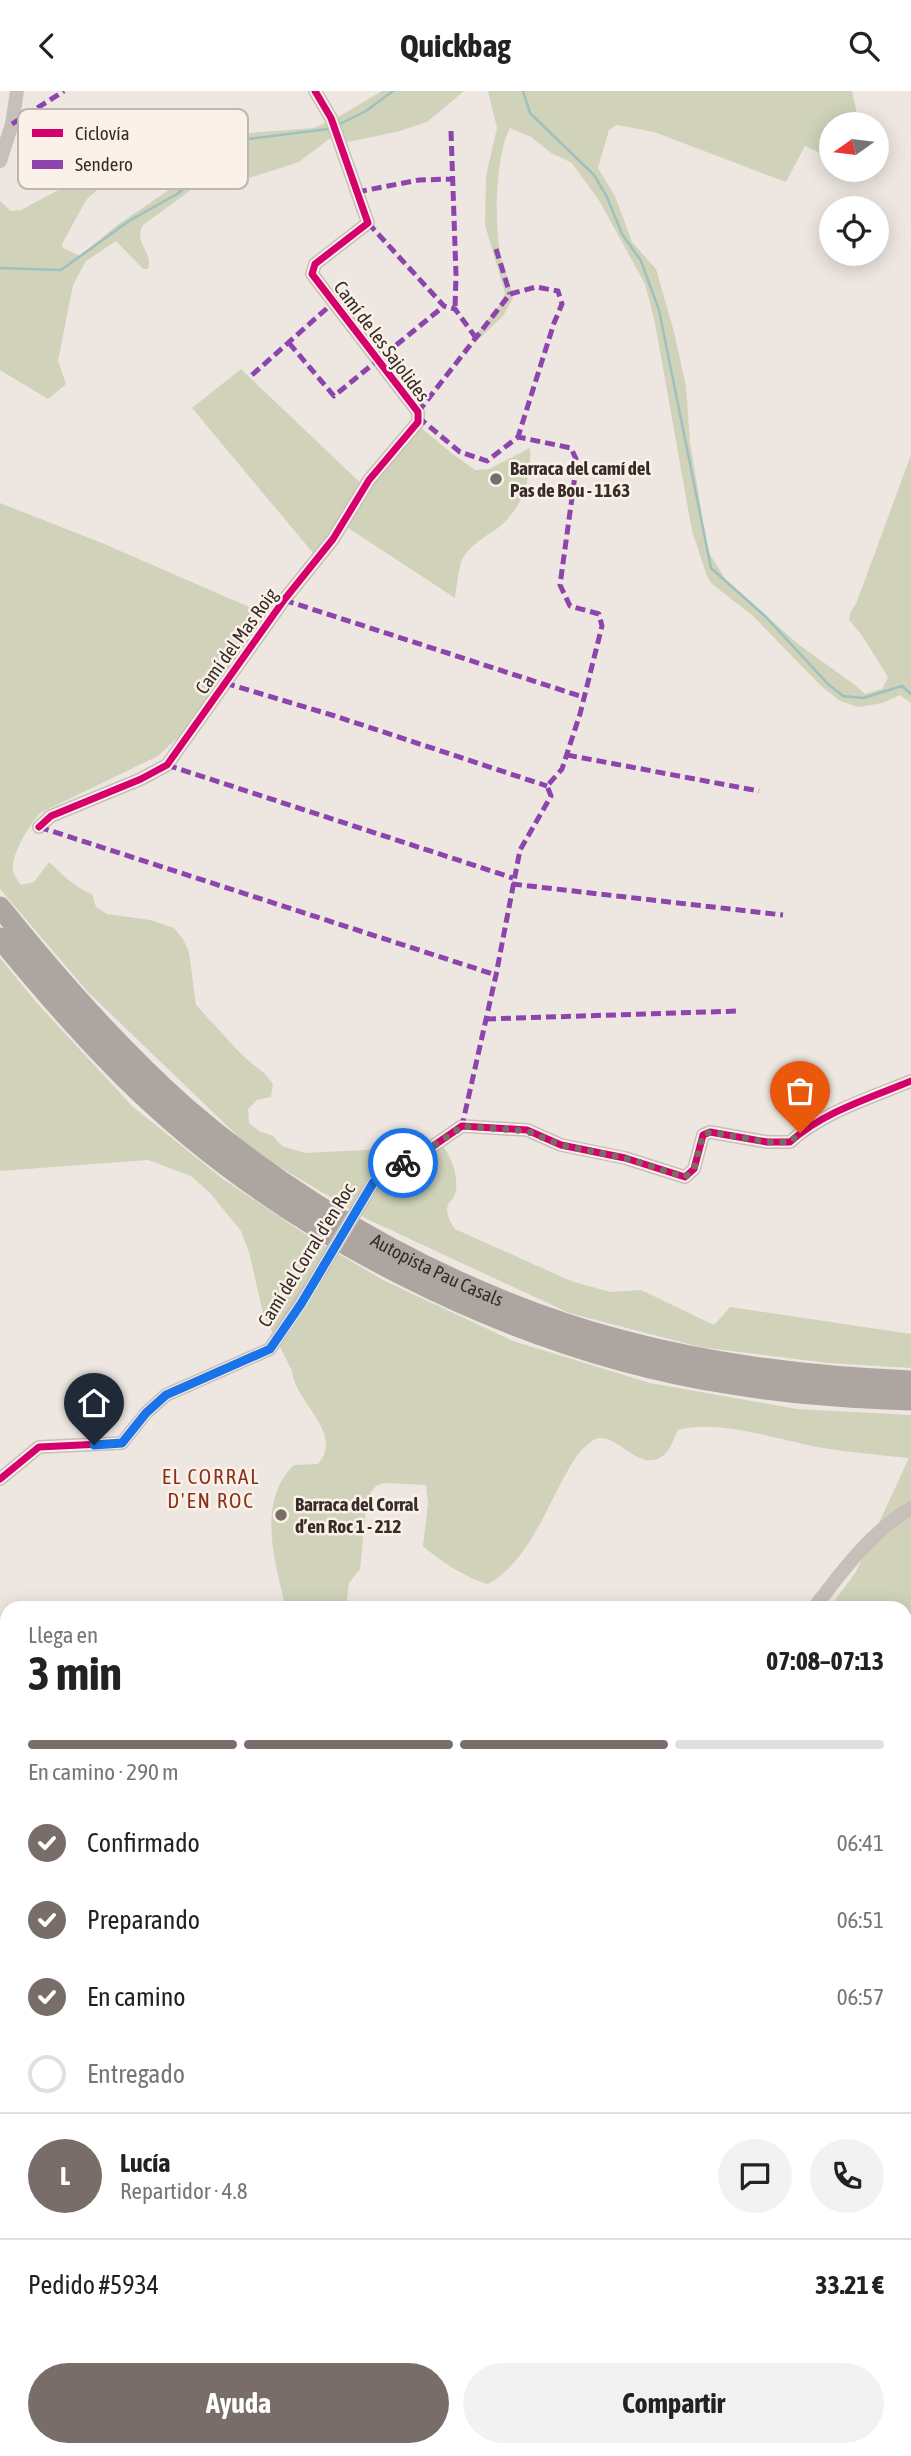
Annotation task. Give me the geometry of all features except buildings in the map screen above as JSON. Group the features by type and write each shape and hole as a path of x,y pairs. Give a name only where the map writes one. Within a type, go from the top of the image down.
{"highway":[{"name":"Autopista Pau Casals","path":"0,908 92,1016 144,1070 186,1108 323,1209 415,1260 502,1300 620,1340 683,1355 789,1373 911,1381"},
{"name":"Autopista Pau Casals","path":"0,938 79,1030 125,1078 170,1118 211,1152 298,1215 396,1271 495,1317 554,1339 670,1372 729,1384 820,1396 911,1400"}],"street":[{"path":"0,161 12,124 17,91"},
{"name":"Camí de les Sajolides","path":"315,91 331,118 368,223 315,264 312,274 418,412 418,422"},
{"name":"Camí del Mas Roig","path":"38,827 51,816 141,779 167,765 284,600 333,539 369,480 418,422"},
{"name":"Camí del Corral d'en Roc","path":"0,1479 39,1447 122,1443 146,1413 166,1395 270,1349 373,1183 388,1170 423,1153 463,1126 527,1131 561,1145 625,1158 685,1177 694,1169 703,1135 710,1132 767,1142 790,1142 800,1133 841,1110 911,1081"},
{"path":"820,1601 877,1532 911,1508"}],"green space":[{"path":"382,91 464,91 427,122 348,142 333,136 299,162 249,178 248,133 314,128"},
{"path":"488,91 852,91 856,112 819,112 819,152 805,146 786,182 654,132 617,125 609,130 598,168 615,196 632,242 656,269 686,386 690,442 708,551 726,580 798,644 865,694 882,689 888,677 849,620 911,455 911,703 900,695 883,703 858,707 840,701 821,686 753,616 712,584 692,531 655,323 645,284 600,202 572,163 551,153 531,137 510,128 499,170 497,223 500,251 513,298 503,316 478,340 477,333 499,306 505,293 485,225 486,176 497,128"},
{"path":"60,189 96,189 86,200 62,244 63,248 80,256 116,226 170,189 192,189 143,225 140,237 148,258 148,269 143,269 116,241 86,261 73,285 58,361 66,384 48,399 0,370 0,201 11,211 21,210"},
{"path":"241,369 369,491 420,427 475,470 489,469 530,448 527,481 519,502 507,520 465,555 455,598 339,522 313,553 192,408"},
{"path":"0,503 102,543 263,613 188,728 158,756 40,813 22,840 13,863 14,874 21,885 34,882 49,862 74,884 92,894 96,907 107,914 150,920 174,928 189,952 196,1005 273,1084 271,1097 257,1100 248,1109 249,1123 259,1131 273,1136 282,1146 305,1153 383,1149 424,1141 440,1143 451,1160 455,1174 455,1194 447,1213 455,1229 571,1281 610,1292 641,1290 714,1325 730,1307 911,1334 911,1368 828,1363 700,1347 569,1313 367,1219 247,1145 88,992 0,889"},
{"path":"0,958 36,1002 133,1107 223,1179 305,1234 383,1280 513,1341 650,1383 797,1409 911,1415 911,1601 834,1601 856,1572 909,1458 828,1449 729,1428 694,1427 678,1430 665,1454 655,1460 636,1456 609,1440 600,1438 592,1441 573,1461 522,1553 512,1565 488,1584 471,1578 423,1546 428,1503 426,1485 384,1483 376,1486 366,1508 360,1569 349,1583 347,1601 284,1601 272,1534 275,1496 282,1480 294,1465 318,1464 325,1452 326,1441 322,1429 295,1383 292,1371 263,1313 249,1252 241,1231 210,1193 191,1176 148,1160 0,1171"}],"waterway":[{"path":"338,125 366,111 393,91"},
{"path":"523,91 530,113 594,175 607,197 622,234 641,261 659,310 711,568 766,617 828,684 843,696 863,698 902,686 911,694"},
{"path":"248,139 328,129"},
{"path":"0,268 61,270 129,221 183,189"}],"marked path":[{"path":"36,109 64,91"},
{"path":"12,124 18,120"},
{"path":"451,131 455,309"},
{"path":"357,192 419,180 453,179"},
{"path":"368,223 444,306 455,309 476,338"},
{"path":"496,249 510,294"},
{"path":"510,294 536,287 558,291 562,304 518,437"},
{"path":"418,412 510,294"},
{"path":"252,375 334,302"},
{"path":"289,343 334,396 444,306"},
{"path":"418,417 460,452 487,461 518,437 571,448 577,461 560,585 570,606 599,614 602,626 580,714 562,769 547,786 551,796 520,850 496,975 462,1126"},
{"path":"284,600 583,697"},
{"path":"225,683 547,786"},
{"path":"567,755 759,791"},
{"path":"167,765 513,878"},
{"path":"39,827 496,975"},
{"path":"512,884 783,915"},
{"path":"486,1019 739,1011"}],"cycle path":[{"path":"39,827 51,816 141,779 167,765 284,600 333,539 369,480 418,422 418,412 312,274 315,264 368,223 331,118 315,91"},
{"path":"0,1479 39,1447 122,1443 146,1413 166,1395 270,1349 301,1304 373,1183 388,1170 423,1153 462,1126 527,1130 561,1145 625,1158 685,1177 694,1169 703,1135 710,1132 767,1142 790,1142 832,1114 911,1081"}],"way so far":[{"path":"403,1163 463,1126 527,1131 561,1145 625,1158 685,1177 694,1169 703,1135 710,1132 767,1142 790,1142 800,1133"}],"place":[{"name":"Barraca del camí del Pas de Bou - 1163","path":"496,479"},
{"name":"Barraca del Corral d’en Roc 1 - 212","path":"281,1515"}],"district":[{"name":"EL CORRAL D'EN ROC","path":"211,1489"}],"route":[{"path":"94,1445 122,1443 146,1413 166,1395 270,1349 301,1304 373,1183 388,1170 403,1163"}]}
